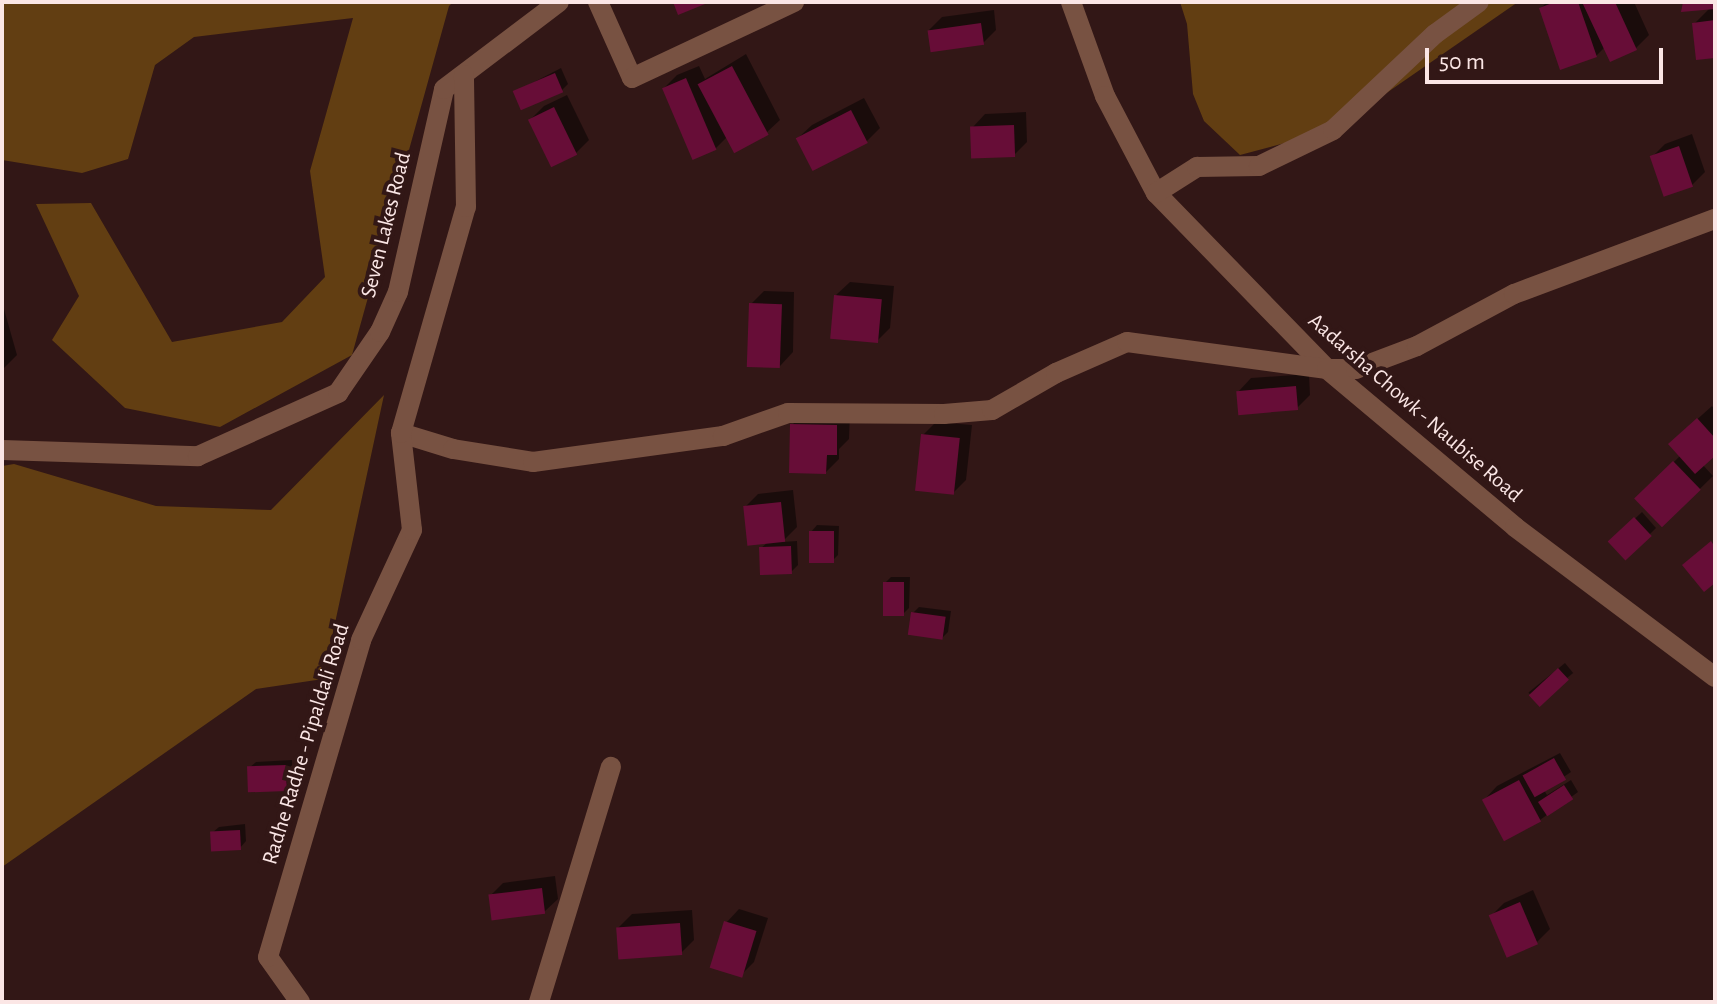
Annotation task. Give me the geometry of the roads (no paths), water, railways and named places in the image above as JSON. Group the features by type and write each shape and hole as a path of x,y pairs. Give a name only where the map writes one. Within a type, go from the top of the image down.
{"street":[{"name":"Seven Lakes Road","path":"2,450 198,456 338,393 380,332 398,292 444,89 559,2"},
{"path":"598,2 632,78 794,2"},
{"name":"Aadarsha Chowk - Naubise Road","path":"1071,2 1105,96 1156,193 1327,369 1515,527 1715,677"},
{"path":"1156,193 1197,167 1259,166 1333,130 1435,34 1479,2"},
{"name":"Radhe Radhe - Pipaldali Road","path":"300,1002 268,957 361,640 412,530 401,433 466,207 464,75"},
{"path":"401,433 453,449 533,462 723,436 788,413 944,414 992,410 1056,373 1127,342 1327,369 1356,369 1417,346 1514,294 1715,219"},
{"path":"539,1002 611,767"}]}
